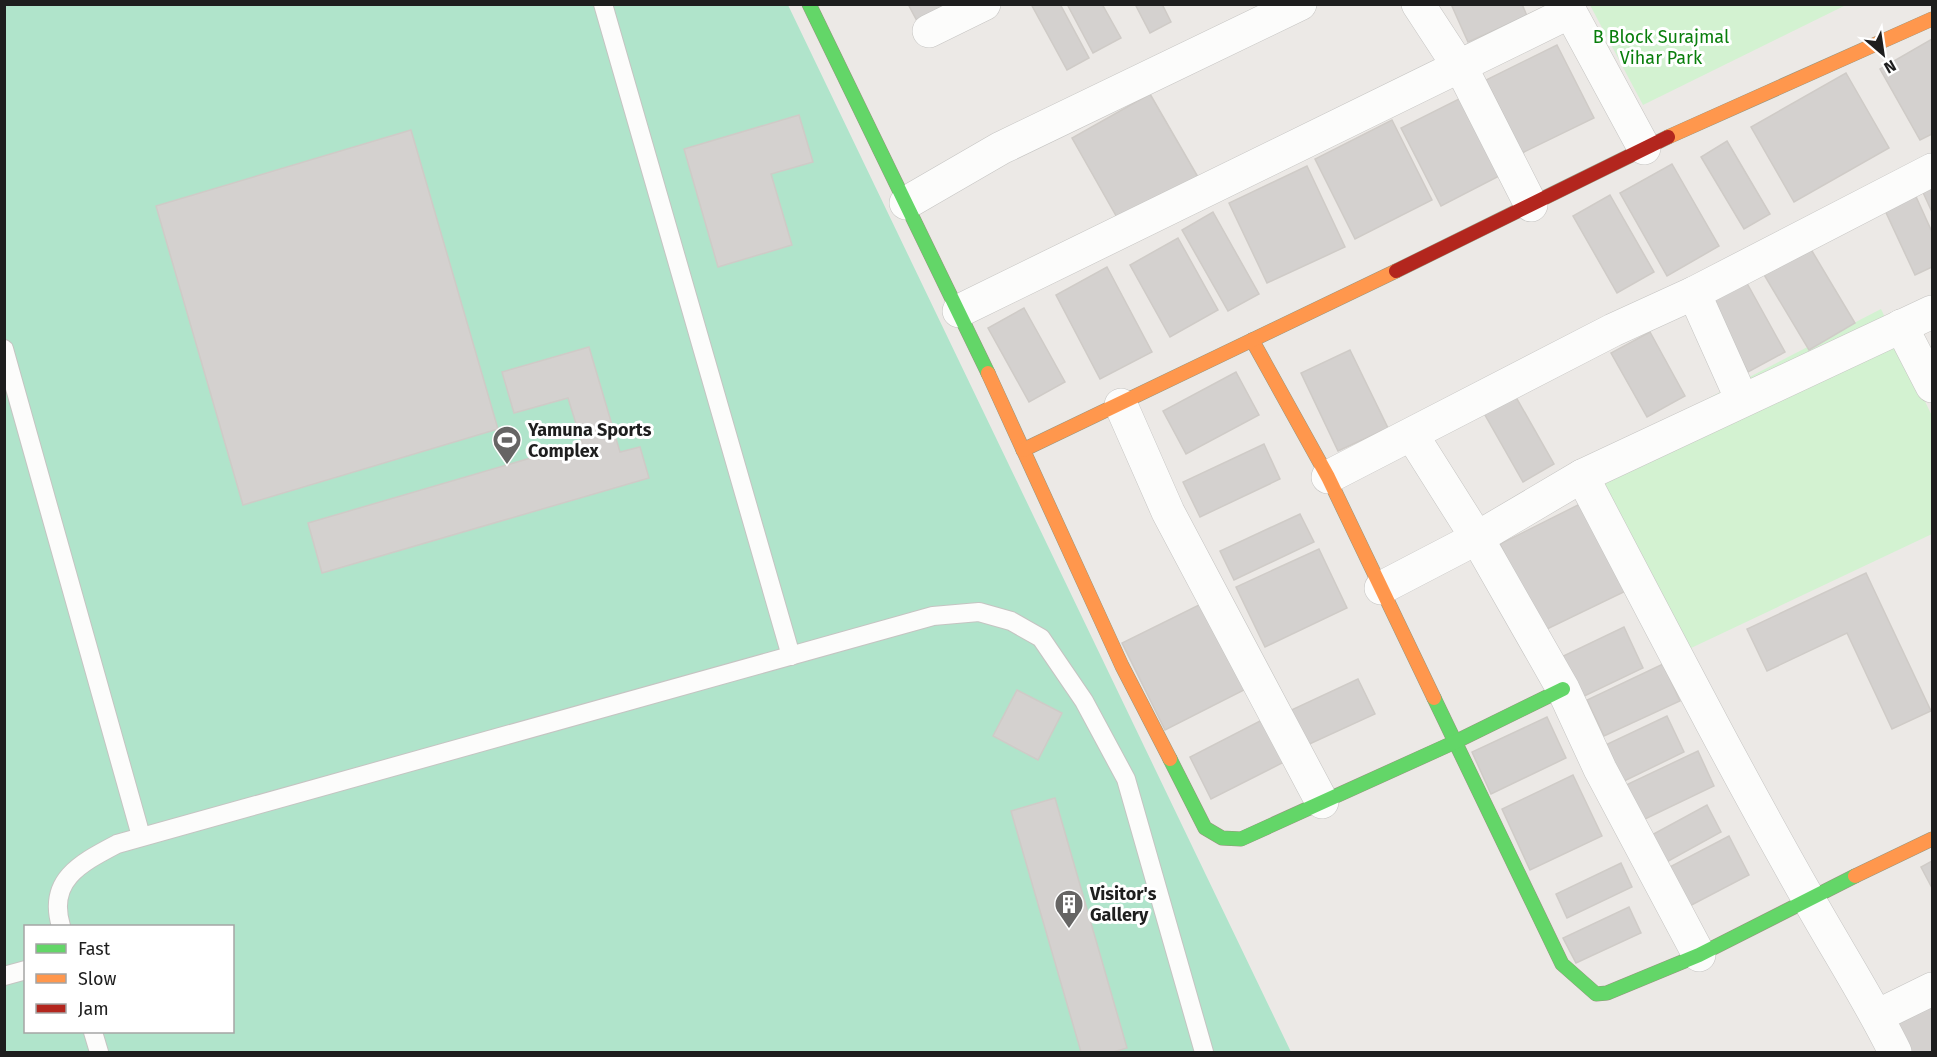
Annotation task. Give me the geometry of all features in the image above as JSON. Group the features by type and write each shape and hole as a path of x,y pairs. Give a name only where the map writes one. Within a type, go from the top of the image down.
{"street":[{"path":"809,4 959,311 1122,666 1205,828 1213,836 1226,841 1241,839 1455,742 1563,689"},
{"path":"929,31 984,4"},
{"path":"906,203 1001,148 1300,4"},
{"path":"1418,4 1459,66 1531,205"},
{"path":"959,311 1459,66 1568,8 1644,147"},
{"path":"1023,450 1121,405 1531,205 1644,147 1932,19"},
{"path":"1328,477 1613,330 1694,293 1932,170"},
{"path":"1694,293 1742,400"},
{"path":"1381,588 1478,538 1582,476 1932,312"},
{"path":"1901,326 1932,386"},
{"path":"1252,340 1328,477 1562,964 1596,994 1607,993 1699,955 1808,898 1932,839"},
{"path":"1121,405 1168,512 1322,802"},
{"path":"1412,435 1478,538 1563,689 1600,769 1699,955"},
{"path":"1582,476 1667,639 1808,898 1877,1016 1895,1053"},
{"path":"1877,1016 1932,989"}],"lane":[{"path":"603,4 791,656"},
{"path":"4,349 141,836"},
{"path":"60,925 57,911 60,889 72,871 89,858 117,844 933,616 979,612 1011,621 1041,638 1084,700 1125,779 1204,1053"},
{"path":"4,976 24,971"},
{"path":"93,1033 99,1053"}],"green space":[{"name":"Yamuna Sports Complex","path":"5,5 788,5 1291,1052 5,1052"},
{"name":"B Block Surajmal Vihar Park","path":"1590,5 1846,5 1643,105"},
{"path":"1881,309 1932,416 1932,534 1672,657 1583,463"}],"building":[{"path":"908,4 947,4 917,21"},
{"path":"1031,4 1060,4 1089,58 1067,70"},
{"path":"1067,4 1102,4 1121,38 1093,53"},
{"path":"1135,4 1162,4 1171,22 1150,33"},
{"path":"1451,4 1522,4 1527,16 1468,42"},
{"path":"1932,39 1932,134 1920,140 1880,69"},
{"path":"1557,45 1594,118 1522,153 1486,80"},
{"path":"1846,73 1889,148 1794,202 1751,127"},
{"path":"1150,94 1198,177 1119,221 1072,138"},
{"path":"1465,96 1505,173 1441,206 1401,128"},
{"path":"799,115 813,162 771,174 792,245 718,267 684,149"},
{"path":"1392,120 1432,200 1355,239 1315,159"},
{"path":"411,130 498,429 243,505 156,206"},
{"path":"1727,141 1770,214 1744,229 1701,157"},
{"path":"1672,164 1719,246 1667,276 1620,193"},
{"path":"1307,166 1345,247 1267,283 1229,203"},
{"path":"1932,181 1932,212 1920,186"},
{"path":"1913,190 1932,232 1932,267 1915,275 1882,204"},
{"path":"1610,195 1654,272 1617,293 1573,216"},
{"path":"1213,212 1259,294 1228,311 1182,230"},
{"path":"1178,238 1218,310 1170,337 1130,265"},
{"path":"1809,246 1855,323 1809,350 1763,273"},
{"path":"1107,267 1152,352 1100,379 1056,295"},
{"path":"1743,276 1785,352 1748,372 1706,296"},
{"path":"1024,308 1065,382 1029,402 988,328"},
{"path":"1650,332 1685,396 1647,417 1611,353"},
{"path":"589,347 620,452 640,447 649,478 322,573 308,523 582,443 568,398 514,413 502,372"},
{"path":"1350,350 1388,428 1338,451 1301,373"},
{"path":"1236,372 1259,415 1186,454 1163,411"},
{"path":"1512,390 1554,464 1523,482 1481,408"},
{"path":"1264,444 1280,479 1200,517 1183,482"},
{"path":"1586,501 1630,589 1543,631 1500,544"},
{"path":"1300,514 1314,542 1234,580 1220,551"},
{"path":"1319,549 1347,608 1265,647 1236,587"},
{"path":"1866,573 1931,711 1892,729 1847,633 1767,671 1747,629"},
{"path":"1203,603 1246,689 1165,730 1122,643"},
{"path":"1624,627 1643,668 1576,700 1557,659"},
{"path":"1663,664 1680,701 1604,736 1587,700"},
{"path":"1358,679 1375,714 1303,747 1287,712"},
{"path":"1017,690 1062,713 1038,760 993,736"},
{"path":"1667,716 1684,752 1616,785 1599,748"},
{"path":"1547,717 1566,758 1491,794 1472,752"},
{"path":"1262,720 1284,762 1211,799 1190,757"},
{"path":"1698,751 1714,786 1643,820 1626,785"},
{"path":"1573,775 1602,836 1530,870 1502,809"},
{"name":"Visitor's Gallery","path":"1055,798 1127,1048 1113,1052 1081,1052 1011,811"},
{"path":"1707,805 1721,832 1663,864 1648,837"},
{"path":"1729,836 1749,875 1684,909 1664,870"},
{"path":"1932,861 1932,888 1921,867"},
{"path":"1621,863 1632,887 1567,918 1556,894"},
{"path":"1629,907 1641,933 1576,963 1563,938"},
{"path":"1932,997 1932,1052 1907,1052 1890,1018"}],"traffic: fast":[{"path":"809,4 988,373"},
{"path":"1170,759 1205,828 1222,838 1241,839 1455,742 1563,689"},
{"path":"1434,698 1562,964 1596,994 1607,993 1699,955 1855,876"}],"traffic: slow":[{"path":"1668,137 1932,19"},
{"path":"1023,450 1396,271"},
{"path":"1252,340 1328,477 1434,698"},
{"path":"988,373 1122,666 1170,759"},
{"path":"1855,876 1932,839"}],"traffic: jam":[{"path":"1396,271 1668,137"}],"place":[{"name":"Yamuna Sports Complex","path":"507,466"},
{"name":"Visitor's Gallery","path":"1069,930"}]}
